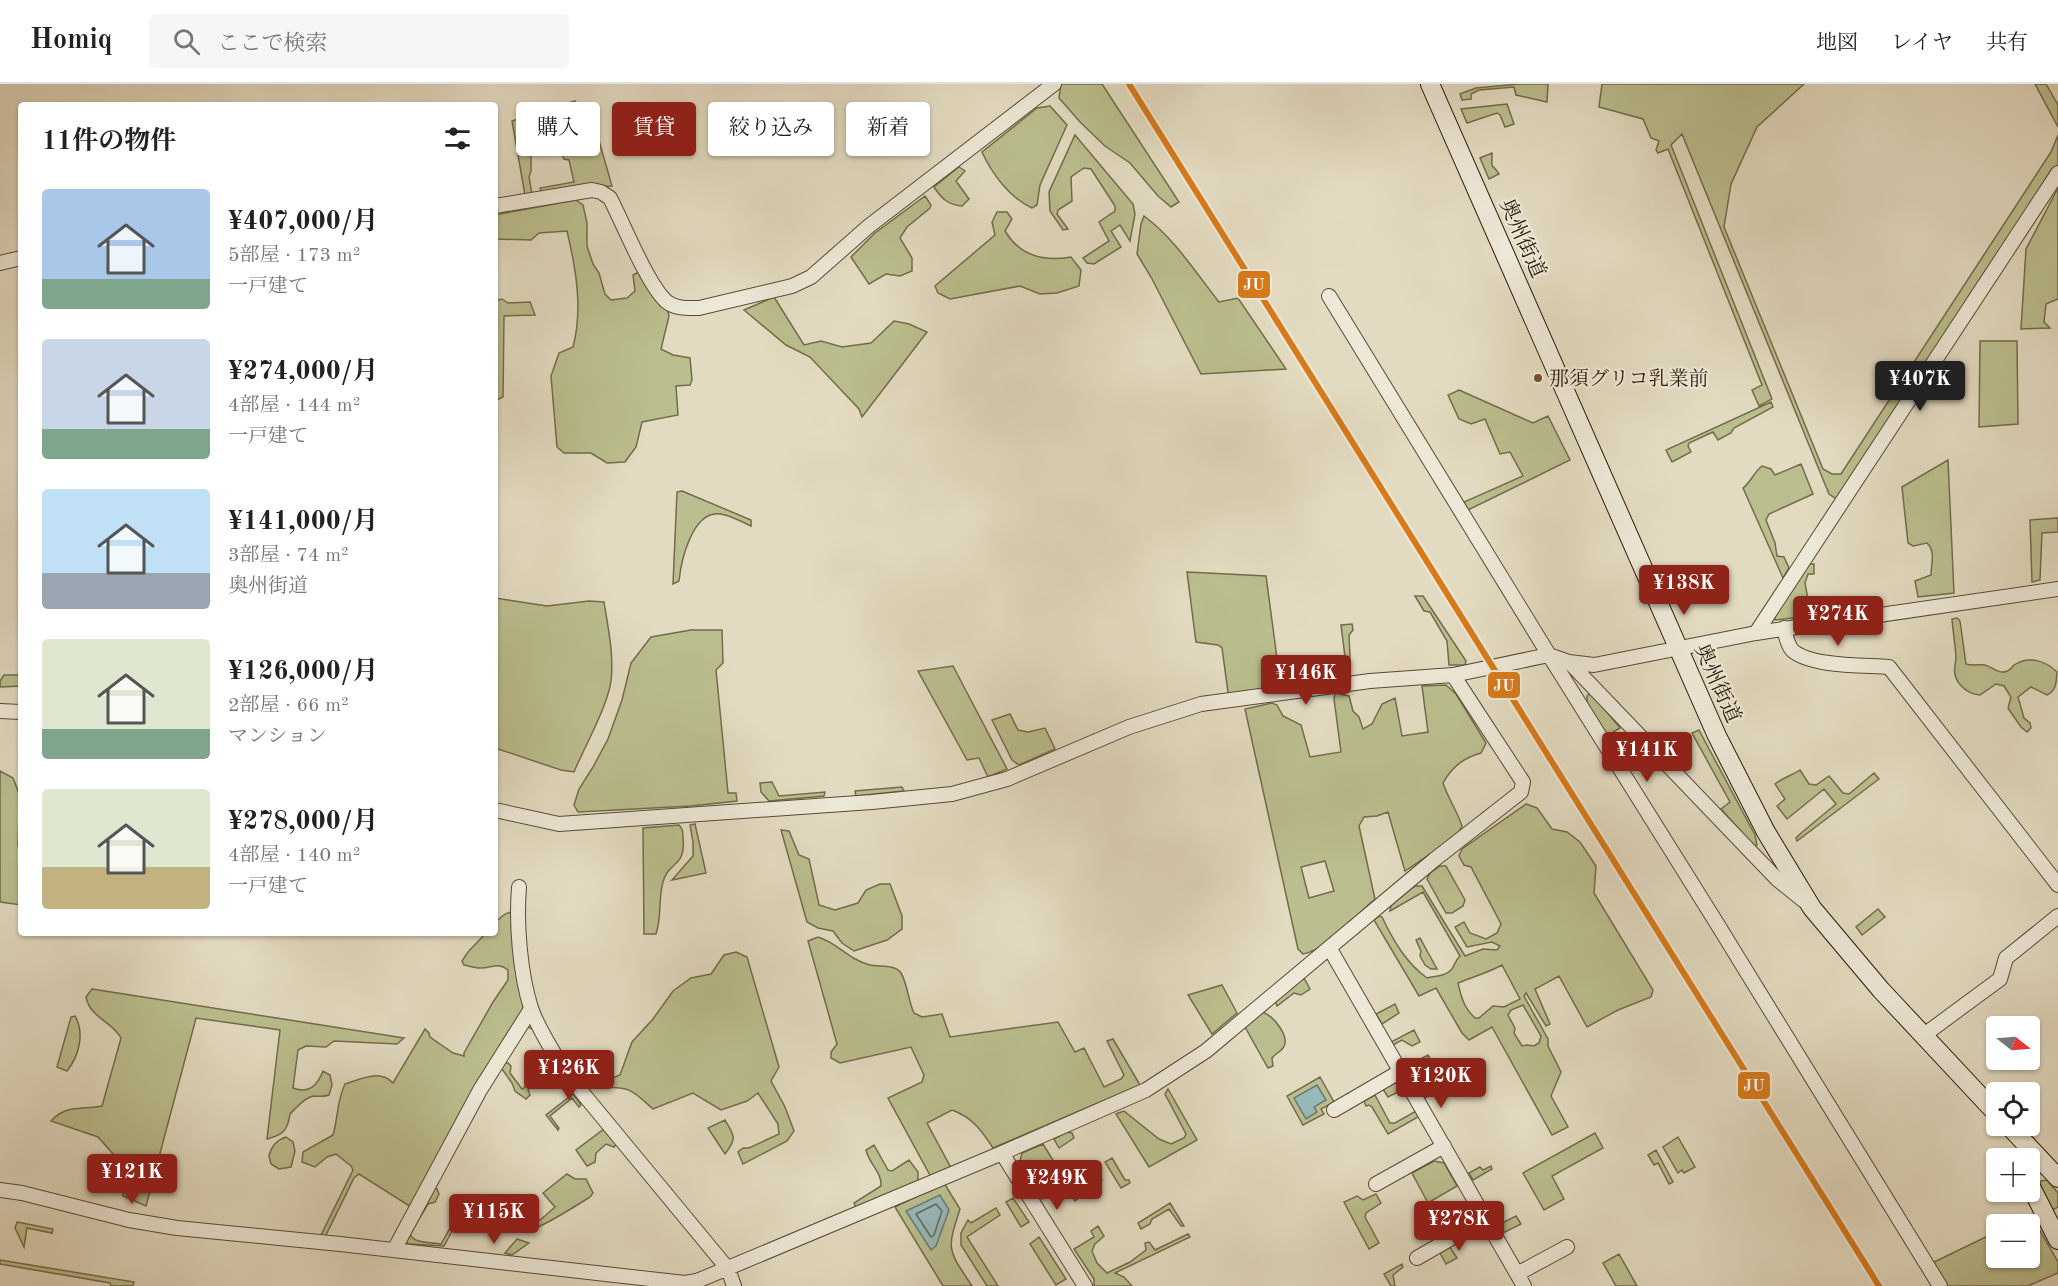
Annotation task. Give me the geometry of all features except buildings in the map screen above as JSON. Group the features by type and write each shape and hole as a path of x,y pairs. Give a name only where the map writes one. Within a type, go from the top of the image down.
{"main road":[{"name":"奥州街道","path":"1430,84 1717,736 1766,832 1812,908 1881,990 1986,1102"},
{"path":"2040,1163 2058,1178"},
{"path":"2039,1202 2058,1240"}],"street":[{"path":"498,206 592,190 601,192 610,198 657,290 669,303 683,308 699,308 782,288 812,277 869,226 1045,86"},
{"path":"1756,633 2058,173"},
{"path":"0,263 18,259"},
{"path":"1329,296 1940,1286"},
{"path":"498,811 559,825 951,794 1007,779 1129,727 1201,704 1370,681 1453,675 1549,655 1569,662 1594,665 1784,628 2058,589"},
{"path":"1784,628 1792,649 1810,661 1889,667 2058,885"},
{"path":"1569,662 1777,879 1812,908"},
{"path":"0,1190 22,1193 129,1220 177,1228 685,1283 697,1281 1146,1090 1206,1051 1434,860 1521,792 1523,782 1453,675"},
{"path":"0,711 18,712"},
{"path":"519,887 518,905 523,968 531,1009 566,1073 728,1269 734,1286"},
{"path":"1924,1035 2000,979 2006,958 2058,916"},
{"path":"1330,949 1521,1280 1567,1247"},
{"path":"394,1250 480,1090 531,1009"},
{"path":"1334,1110 1401,1071"},
{"path":"1376,1184 1444,1146"},
{"path":"1002,1153 1085,1286"},
{"path":"1417,1258 1486,1218"}],"green space":[{"path":"1061,84 1102,84 1179,202 1171,207 1158,196 1130,163 1105,146 1081,123 1059,98"},
{"path":"1548,84 1547,102 1516,95 1514,87 1479,90 1471,94 1471,99 1462,100 1460,94 1476,88"},
{"path":"1602,84 1804,84 1757,127 1731,184 1724,227 1823,469 1832,474 1841,474 2051,152 2058,135 2058,165 1838,500 1829,494 1682,134 1671,145 1772,399 1759,406 1752,390 1762,385 1668,149 1658,153 1656,150 1659,141 1651,138 1643,119 1599,107"},
{"path":"2035,84 2046,84 2058,105 2058,127"},
{"path":"1507,104 1514,124 1505,127 1497,113 1467,123 1461,109"},
{"path":"1050,106 1067,125 1040,185 1037,205 1032,208 1016,198 1002,184 982,152 1037,108"},
{"path":"516,120 516,144 512,121"},
{"path":"1075,135 1133,204 1135,214 1130,241 1120,225 1111,231 1121,247 1094,264 1087,263 1083,258 1109,241 1099,222 1115,211 1115,206 1091,169 1084,168 1071,177 1072,201 1058,210 1057,214 1068,229 1063,230 1050,211 1049,192"},
{"path":"600,144 612,186 541,192 540,188 574,182 569,160 564,159 563,156 600,156"},
{"path":"1492,153 1492,166 1499,174 1489,179 1480,158"},
{"path":"518,156 531,156 529,177 532,194 525,195"},
{"path":"959,167 965,171 956,181 969,199 962,206 945,200 934,187"},
{"path":"2058,188 2058,299 2046,304 2044,322 2050,328 2021,329 2026,249"},
{"path":"925,196 931,205 930,208 907,227 900,238 912,258 912,271 900,276 886,274 869,284 851,257 875,233"},
{"path":"576,200 583,205 587,223 587,246 605,294 611,300 627,298 635,291 633,275 639,272 663,291 669,316 661,349 673,355 690,358 692,380 690,385 676,386 678,415 642,422 636,447 625,462 607,463 591,453 564,453 557,447 551,376 559,353 573,347 578,318 575,274 567,231 539,233 531,240 498,239 498,214"},
{"path":"997,212 1007,212 1012,219 1005,231 1011,240 1025,252 1051,259 1071,257 1081,270 1079,286 1057,293 1040,294 1020,286 950,299 938,293 935,286 995,235 992,222"},
{"path":"1144,216 1175,245 1219,302 1238,298 1286,369 1201,374 1137,254"},
{"path":"774,297 804,345 821,341 842,347 871,343 894,321 909,324 927,332 862,417 859,409 810,357 786,345 744,310"},
{"path":"502,299 508,303 530,302 535,315 504,316 503,397 498,400 498,300"},
{"path":"1980,341 2017,341 2018,424 1979,427"},
{"path":"1459,390 1533,423 1548,416 1570,460 1468,510 1464,502 1523,476 1510,452 1500,454 1485,419 1471,424 1459,419 1448,395"},
{"path":"1771,402 1773,407 1734,428 1731,433 1718,440 1713,432 1689,443 1691,452 1672,462 1666,450"},
{"path":"1948,460 1954,593 1918,597 1915,581 1931,575 1932,554 1927,543 1913,546 1908,543 1902,487"},
{"path":"1801,464 1813,494 1769,514 1766,520 1775,543 1777,556 1784,557 1789,568 1783,578 1743,488 1762,466 1771,469 1775,475"},
{"path":"682,491 751,520 751,526 720,514 710,515 702,520 685,550 679,581 673,584 677,492"},
{"path":"2058,518 2058,532 2042,533 2040,580 2032,582 2030,520"},
{"path":"1808,564 1814,564 1814,574 1808,574 1805,583 1811,616 1775,620 1774,614"},
{"path":"1187,572 1266,576 1281,688 1232,695 1228,692 1222,648 1218,645 1196,642"},
{"path":"1415,596 1423,596 1466,661 1465,665 1449,665 1447,641 1430,612 1424,611"},
{"path":"498,598 547,606 589,601 604,602 611,651 612,671 609,691 574,772 561,770 498,749"},
{"path":"1957,618 1960,621 1966,664 1985,665 2004,672 2020,662 2031,660 2043,662 2057,672 2053,691 2047,695 2031,687 2018,697 2024,718 2030,723 2031,728 2027,732 2008,708 2011,697 2004,686 1996,684 1980,695 1970,692 1958,682 1955,672 1956,657 1952,619"},
{"path":"1352,624 1353,630 1349,635 1350,657 1345,657 1341,625"},
{"path":"691,630 722,630 723,663 716,670 728,793 736,793 737,801 691,806 578,812 574,805 579,789 608,739 622,700 631,663 651,637"},
{"path":"953,666 1007,769 988,777 979,758 967,760 918,671"},
{"path":"4,675 18,675 18,686 0,687 0,681"},
{"path":"1446,685 1456,694 1486,743 1481,753 1459,764 1443,783 1462,826 1457,836 1405,871 1388,812 1364,817 1359,826 1375,899 1322,946 1303,954 1298,949 1245,709 1272,703 1277,705 1283,716 1301,725 1310,757 1341,752 1335,693 1349,696 1353,711 1359,717 1363,729 1372,724 1382,704 1395,698 1402,736 1428,732 1422,686","holes":["1325,861 1334,891 1309,898 1301,867"]},
{"path":"1591,692 1620,728 1605,737 1587,708 1587,696"},
{"path":"1010,714 1018,730 1028,732 1045,728 1055,749 1019,765 1012,760 992,720"},
{"path":"1699,730 1755,835 1757,845 1754,846 1721,809 1730,802 1692,733"},
{"path":"1800,770 1809,784 1816,785 1829,776 1843,793 1849,794 1874,773 1879,779 1797,841 1796,838 1800,834 1836,804 1824,789 1787,819 1777,806 1785,799 1775,784"},
{"path":"0,771 13,778 18,791 18,905 0,902"},
{"path":"772,782 779,796 825,792 824,796 769,801 761,792 760,783"},
{"path":"902,787 904,791 856,796 855,791"},
{"path":"1526,804 1537,808 1552,829 1567,832 1580,842 1596,866 1594,893 1653,990 1651,997 1618,1010 1587,1027 1559,976 1535,989 1550,1024 1546,1026 1526,993 1524,996 1548,1039 1548,1046 1561,1072 1551,1096 1568,1127 1552,1135 1492,1027 1469,1040 1462,1033 1436,988 1419,996 1374,920 1379,916 1382,917 1401,951 1427,978 1449,972 1460,956 1423,892 1390,911 1391,905 1415,886 1422,886 1465,956 1483,949 1497,950 1500,946 1492,942 1467,947 1455,927 1464,922 1470,933 1486,939 1497,933 1501,924 1471,867 1464,865 1459,856 1462,849","holes":["1502,965 1520,999 1504,1007 1493,1006 1479,1018 1475,1018 1464,1002 1458,983","1523,1005 1541,1036 1539,1043 1534,1046 1522,1046 1514,1033 1515,1028 1508,1015 1511,1010"]},
{"path":"695,824 706,873 672,880 693,856 690,825"},
{"path":"679,825 683,832 682,854 663,882 656,934 644,934 643,828"},
{"path":"781,830 789,831 799,855 809,859 819,905 835,910 858,903 866,890 880,884 890,884 902,916 902,929 887,940 854,951 842,943 833,931 818,928 807,922"},
{"path":"1440,866 1446,866 1465,900 1463,906 1452,913 1446,913 1427,879 1430,873"},
{"path":"1878,909 1885,917 1862,935 1856,927"},
{"path":"512,912 528,1006 411,1207 359,1174 354,1178 325,1237 320,1237 353,1170 336,1154 327,1157 315,1167 302,1162 303,1152 333,1135 340,1096 345,1084 376,1076 393,1083 425,1029 430,1037 453,1053 464,1056 493,1002 508,980 508,970 501,966 474,967 464,965 462,961 483,936 498,936 498,920"},
{"path":"818,937 832,943 863,963 898,970 905,983 914,1013 922,1017 942,1014 950,1037 1058,1022 1075,1052 1084,1048 1104,1087 1121,1079 1124,1075 1107,1041 1113,1039 1140,1085 993,1148 976,1125 965,1116 952,1110 927,1123 951,1168 931,1177 888,1098 922,1082 924,1075 911,1047 840,1063 831,1058 831,1052 837,1044 808,941"},
{"path":"1420,938 1437,969 1431,969 1425,965 1420,956 1421,951 1416,940"},
{"path":"736,952 747,957 779,1067 771,1081 785,1107 794,1131 787,1141 743,1164 738,1152 779,1134 778,1124 758,1093 747,1101 721,1110 693,1093 653,1109 631,1091 612,1087 603,1088 607,1080 620,1075 632,1042 653,1019 673,991 691,978 711,974 724,955"},
{"path":"1304,978 1310,989 1301,995 1294,993 1277,1006 1275,1001"},
{"path":"1222,985 1237,1013 1212,1034 1188,995"},
{"path":"92,989 404,1038 397,1044 334,1041 326,1047 306,1046 298,1050 293,1088 304,1090 312,1087 323,1071 330,1075 332,1085 329,1095 314,1096 304,1101 290,1114 284,1131 267,1139 280,1030 196,1018 146,1206 123,1196 122,1164 98,1137 51,1121 69,1110 102,1106 121,1038 112,1027 96,1015 88,1004 86,997"},
{"path":"1395,1004 1399,1013 1382,1024 1376,1014"},
{"path":"1262,1012 1276,1022 1285,1038 1283,1048 1272,1058 1273,1066 1268,1068 1245,1027"},
{"path":"75,1016 80,1030 79,1044 75,1058 67,1071 57,1067 71,1017"},
{"path":"530,1021 535,1022 550,1053 549,1060 528,1090 530,1095 526,1099 515,1091 502,1069 503,1063 511,1066 510,1073 522,1089 547,1053 537,1031 525,1026"},
{"path":"1414,1030 1420,1042 1412,1046 1402,1040 1393,1045 1391,1042"},
{"path":"1428,1055 1437,1070 1428,1074 1421,1063 1411,1068 1409,1065"},
{"path":"1320,1077 1334,1102 1321,1109 1324,1114 1303,1125 1287,1096"},
{"path":"1428,1081 1433,1085 1442,1082 1445,1086 1425,1098 1418,1085"},
{"path":"1395,1083 1401,1084 1404,1089 1388,1097 1383,1089"},
{"path":"1168,1089 1197,1140 1149,1167 1116,1114 1124,1111 1159,1139 1171,1144 1184,1138 1186,1134 1165,1094"},
{"path":"573,1094 581,1105 579,1107 572,1098 550,1116 559,1128 558,1130 546,1115"},
{"path":"1375,1095 1390,1123 1395,1123 1416,1111 1418,1117 1388,1134 1372,1107 1366,1106 1364,1101"},
{"path":"725,1120 731,1130 733,1141 725,1154 708,1128"},
{"path":"604,1129 617,1143 614,1147 606,1144 596,1153 595,1162 587,1166 576,1150"},
{"path":"1067,1132 1072,1133 1074,1138 1059,1148 1054,1139"},
{"path":"1595,1133 1603,1148 1552,1176 1564,1199 1544,1210 1523,1173"},
{"path":"286,1137 293,1142 295,1151 291,1167 279,1169 271,1164 269,1156 275,1144"},
{"path":"1678,1137 1695,1167 1684,1173 1682,1170 1678,1173 1663,1147"},
{"path":"1043,1144 1068,1185 1096,1169 1102,1180 1075,1201 1065,1187 1042,1199 1020,1161 1022,1153"},
{"path":"874,1145 888,1170 892,1171 909,1160 918,1172 918,1180 911,1186 857,1209 854,1203 881,1186 880,1176 866,1150"},
{"path":"1656,1150 1673,1182 1669,1184 1658,1163 1654,1165 1648,1155"},
{"path":"1112,1158 1125,1180 1129,1180 1130,1183 1121,1188 1105,1162"},
{"path":"1434,1161 1444,1163 1457,1186 1428,1203 1412,1173"},
{"path":"1491,1166 1492,1169 1473,1180 1469,1173 1480,1167 1483,1170"},
{"path":"567,1174 575,1179 586,1179 593,1193 590,1197 530,1230 521,1230 509,1221 513,1218 525,1224 531,1224 545,1216 555,1207 543,1193"},
{"path":"2047,1180 2058,1193 2058,1207 2051,1211 2040,1187 2041,1181"},
{"path":"944,1183 960,1209 951,1243 952,1250 972,1286 943,1286 895,1207"},
{"path":"433,1189 437,1189 439,1194 435,1202 428,1204 410,1234 415,1240 441,1244 464,1203 474,1209 469,1214 462,1213 444,1246 408,1244 404,1239"},
{"path":"1376,1194 1381,1203 1366,1213 1365,1217 1379,1243 1369,1249 1344,1202 1357,1196 1363,1200"},
{"path":"1013,1198 1029,1222 1021,1227 1006,1202"},
{"path":"1170,1203 1184,1226 1181,1226 1169,1209 1141,1229 1138,1223"},
{"path":"996,1208 1000,1215 967,1237 998,1286 987,1286 961,1245 961,1233 968,1220 971,1223"},
{"path":"1516,1216 1521,1224 1503,1233 1498,1225"},
{"path":"17,1222 53,1229 52,1233 27,1228 24,1247 15,1228"},
{"path":"1098,1226 1104,1236 1095,1244 1092,1251 1097,1263 1107,1273 1130,1262 1146,1250 1145,1243 1149,1242 1155,1250 1188,1234 1190,1237 1115,1273 1124,1277 1132,1286 1094,1286 1094,1279 1074,1249 1094,1237 1091,1231"},
{"path":"2040,1231 2058,1262 2058,1273 2028,1286 1947,1286 1932,1263 1986,1237 1986,1268 2040,1268"},
{"path":"1039,1237 1066,1279 1056,1285 1030,1244"},
{"path":"517,1239 529,1243 512,1255 505,1253"},
{"path":"1450,1247 1457,1258 1446,1264 1440,1253"},
{"path":"1619,1254 1637,1286 1616,1286 1603,1263"},
{"path":"0,1260 134,1282 133,1286 111,1286 110,1283 0,1264"},
{"path":"1402,1264 1403,1267 1393,1275 1395,1286 1391,1286 1384,1274"}],"water":[{"path":"1317,1085 1326,1100 1314,1107 1317,1112 1306,1119 1294,1098"},
{"path":"940,1195 949,1210 936,1246 931,1250 906,1211"}],"transit line":[{"name":"JU","path":"1129,84 1879,1286"}],"place":[{"name":"那須グリコ乳業前","path":"1538,378"}]}
